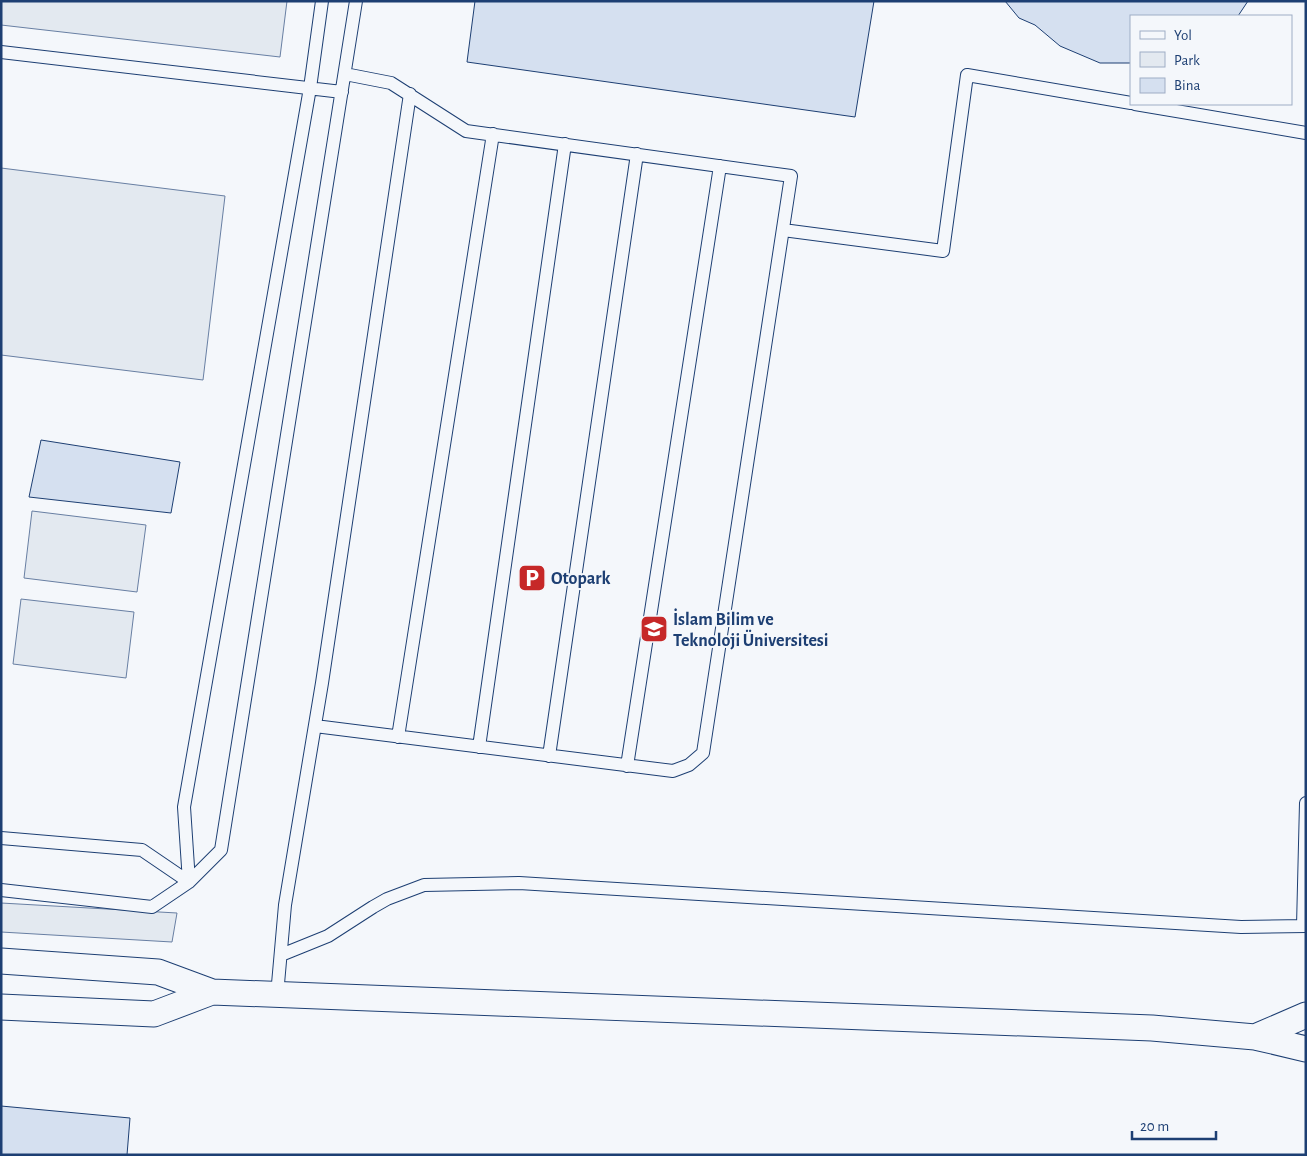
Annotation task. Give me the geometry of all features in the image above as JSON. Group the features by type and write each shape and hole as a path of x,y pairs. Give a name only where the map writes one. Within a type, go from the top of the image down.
{"street":[{"path":"1,961 158,972 212,992 1152,1028 1255,1037 1306,1049"},
{"path":"1,1007 154,1014 212,992"},
{"path":"1255,1037 1306,1015"}],"lane":[{"path":"189,882 184,806 310,88 322,1"},
{"path":"1,890 152,907 189,882 221,850 356,1"},
{"path":"1,52 342,92"},
{"path":"315,726 673,771 689,765 703,753 791,176 466,131 392,83 345,74"},
{"path":"783,230 944,252 967,75 1130,103"},
{"path":"276,995 285,905 315,726 410,94"},
{"path":"1141,105 1306,133"},
{"path":"398,737 493,134"},
{"path":"479,747 565,144"},
{"path":"549,756 637,154"},
{"path":"628,766 720,166"},
{"path":"281,955 328,936 373,906 387,899 424,885 520,883 1241,927 1304,926 1306,803"},
{"path":"1,838 142,850 189,882"}],"green space":[{"path":"1,1 287,1 280,57 1,25"},
{"path":"1,168 225,196 203,380 1,355"},
{"path":"32,511 146,525 137,592 24,578"},
{"path":"21,599 134,612 126,678 13,664"},
{"path":"1,903 177,913 172,942 1,932"}],"building":[{"path":"475,1 874,1 855,117 467,62"},
{"path":"1005,1 1248,1 1239,15 1130,15 1130,63 1100,63 1060,46 1035,25 1019,18"},
{"path":"41,440 180,462 171,513 29,497"},
{"path":"1,1106 130,1118 127,1155 1,1155"}],"place":[{"name":"Otopark","path":"532,578"},
{"name":"İslam Bilim ve Teknoloji Üniversitesi","path":"654,629"}]}
